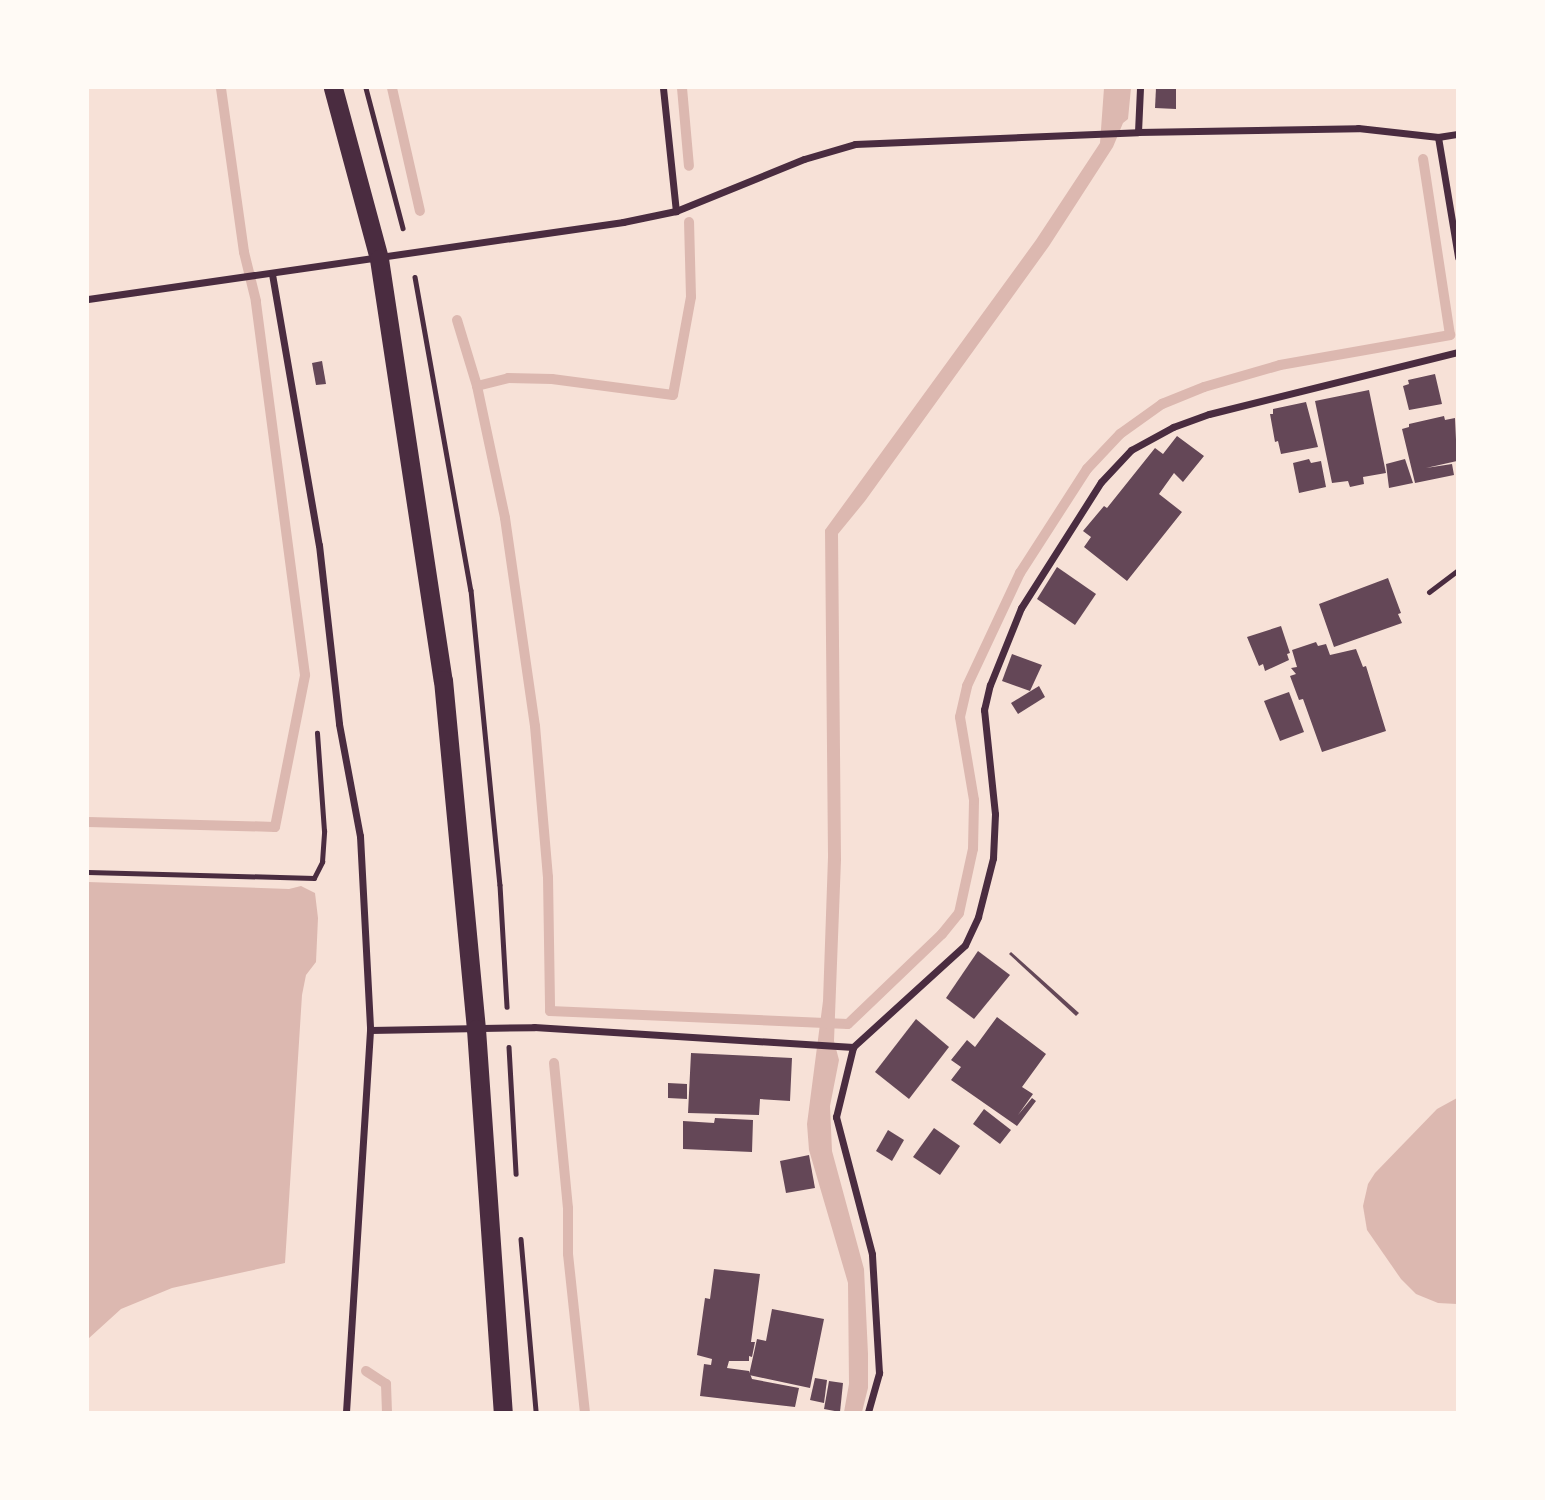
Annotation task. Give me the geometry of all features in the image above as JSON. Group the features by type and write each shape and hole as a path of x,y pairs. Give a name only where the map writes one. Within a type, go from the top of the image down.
{"highway":[{"path":"333,88 379,259 443,680 476,1029 503,1412"}],"street":[{"path":"663,88 676,211"},
{"path":"1138,132 1140,88"},
{"path":"88,299 623,222 676,211 804,159 855,144 1138,132 1358,128 1438,137 1458,134"},
{"path":"1438,137 1458,257"},
{"path":"272,274 319,545 337,702 360,836 370,1030 346,1412"},
{"path":"869,1412 879,1373 872,1254 836,1117 853,1047 965,945 978,917 993,858 995,825 984,710 990,685 1021,608 1101,482 1131,450 1173,427 1247,402 1458,352"},
{"path":"370,1030 534,1027 853,1047"}],"lane":[{"path":"1429,592 1458,570"}],"path":[{"path":"366,88 403,228"},
{"path":"415,277 471,590 500,885 508,1015"},
{"path":"88,872 314,878 322,862 324,831 318,721 323,711 337,702"},
{"path":"509,1045 516,1180"},
{"path":"520,1234 536,1412"}],"shaded area":[{"path":"1104,88 1131,88 1128,119 1123,123 1113,147 1049,246 865,501 838,534 841,860 834,1041 839,1060 830,1106 832,1151 864,1269 868,1354 868,1388 862,1412 844,1412 849,1384 848,1283 809,1150 807,1124 823,1001 828,857 825,530 1036,240 1100,143"},
{"path":"88,882 289,889 301,886 315,893 318,918 316,962 306,975 302,995 285,1263 172,1288 121,1309 88,1339"},
{"path":"1457,1098 1457,1304 1438,1303 1416,1294 1401,1279 1367,1230 1363,1206 1368,1184 1375,1173 1437,1109"}],"building":[{"path":"1156,88 1176,88 1176,109 1155,108"},
{"path":"322,361 326,384 316,385 312,363"},
{"path":"1435,374 1442,404 1409,410 1403,386 1409,384 1408,380"},
{"path":"1369,390 1386,473 1363,477 1364,484 1350,487 1348,481 1332,483 1315,401"},
{"path":"1306,402 1318,447 1281,454 1278,441 1275,442 1270,414 1273,414 1273,409"},
{"path":"1444,416 1445,420 1455,418 1457,461 1426,468 1452,464 1454,475 1415,483 1402,429 1409,427 1409,424"},
{"path":"1177,436 1204,456 1183,482 1174,473 1159,494 1182,512 1127,581 1084,547 1091,537 1083,531 1104,506 1107,508 1155,448 1163,454"},
{"path":"1309,459 1311,463 1321,461 1326,487 1299,493 1293,463"},
{"path":"1405,459 1413,483 1389,488 1386,464"},
{"path":"1057,567 1096,594 1075,625 1037,599"},
{"path":"1388,578 1402,623 1334,647 1319,604"},
{"path":"1281,626 1290,653 1287,654 1289,660 1265,671 1263,664 1259,666 1247,637"},
{"path":"1316,642 1318,646 1326,644 1330,655 1356,649 1363,667 1366,666 1386,731 1322,752 1303,699 1299,700 1290,676 1296,674 1291,668 1297,667 1292,650"},
{"path":"1012,654 1042,665 1030,691 1002,681"},
{"path":"1039,686 1045,697 1018,714 1011,703"},
{"path":"1289,692 1304,732 1280,741 1264,701"},
{"path":"978,951 1010,975 974,1019 946,998"},
{"path":"1011,952 1079,1013 1076,1016 1009,954"},
{"path":"997,1017 1046,1054 1022,1087 1033,1094 1018,1115 1032,1098 1036,1101 1017,1126 951,1080 961,1067 951,1060 967,1040 975,1047"},
{"path":"916,1019 949,1047 909,1099 875,1072"},
{"path":"691,1053 792,1058 790,1101 760,1099 759,1115 688,1113"},
{"path":"668,1083 687,1084 687,1099 668,1098"},
{"path":"984,1109 1011,1130 1000,1144 973,1124"},
{"path":"715,1118 753,1120 752,1152 683,1149 683,1121 714,1123"},
{"path":"934,1128 960,1146 940,1175 913,1157"},
{"path":"888,1130 904,1140 892,1161 876,1151"},
{"path":"809,1155 815,1188 786,1193 780,1161"},
{"path":"714,1269 760,1274 751,1342 755,1342 752,1357 749,1356 749,1361 729,1361 727,1368 749,1371 752,1379 799,1388 795,1407 700,1396 704,1364 711,1365 712,1359 697,1355 705,1298 710,1299"},
{"path":"772,1309 824,1319 810,1388 749,1375 757,1339 766,1341"},
{"path":"815,1378 827,1380 824,1403 810,1400"},
{"path":"829,1381 843,1383 840,1412 824,1409"}],"waterway":[{"path":"88,822 275,827 305,675 256,301 244,252 221,88"},
{"path":"392,88 420,211"},
{"path":"682,88 689,166"},
{"path":"457,320 477,386 505,518 535,726 548,877 550,1011 848,1024 942,934 959,913 973,849 974,800 960,717 967,686 1020,573 1087,469 1120,434 1162,404 1204,387 1280,365 1450,335 1423,159"},
{"path":"477,386 508,378 552,379 673,395 691,297 689,222"},
{"path":"554,1063 568,1208 568,1254 585,1412"},
{"path":"366,1371 386,1384 387,1412"}]}
